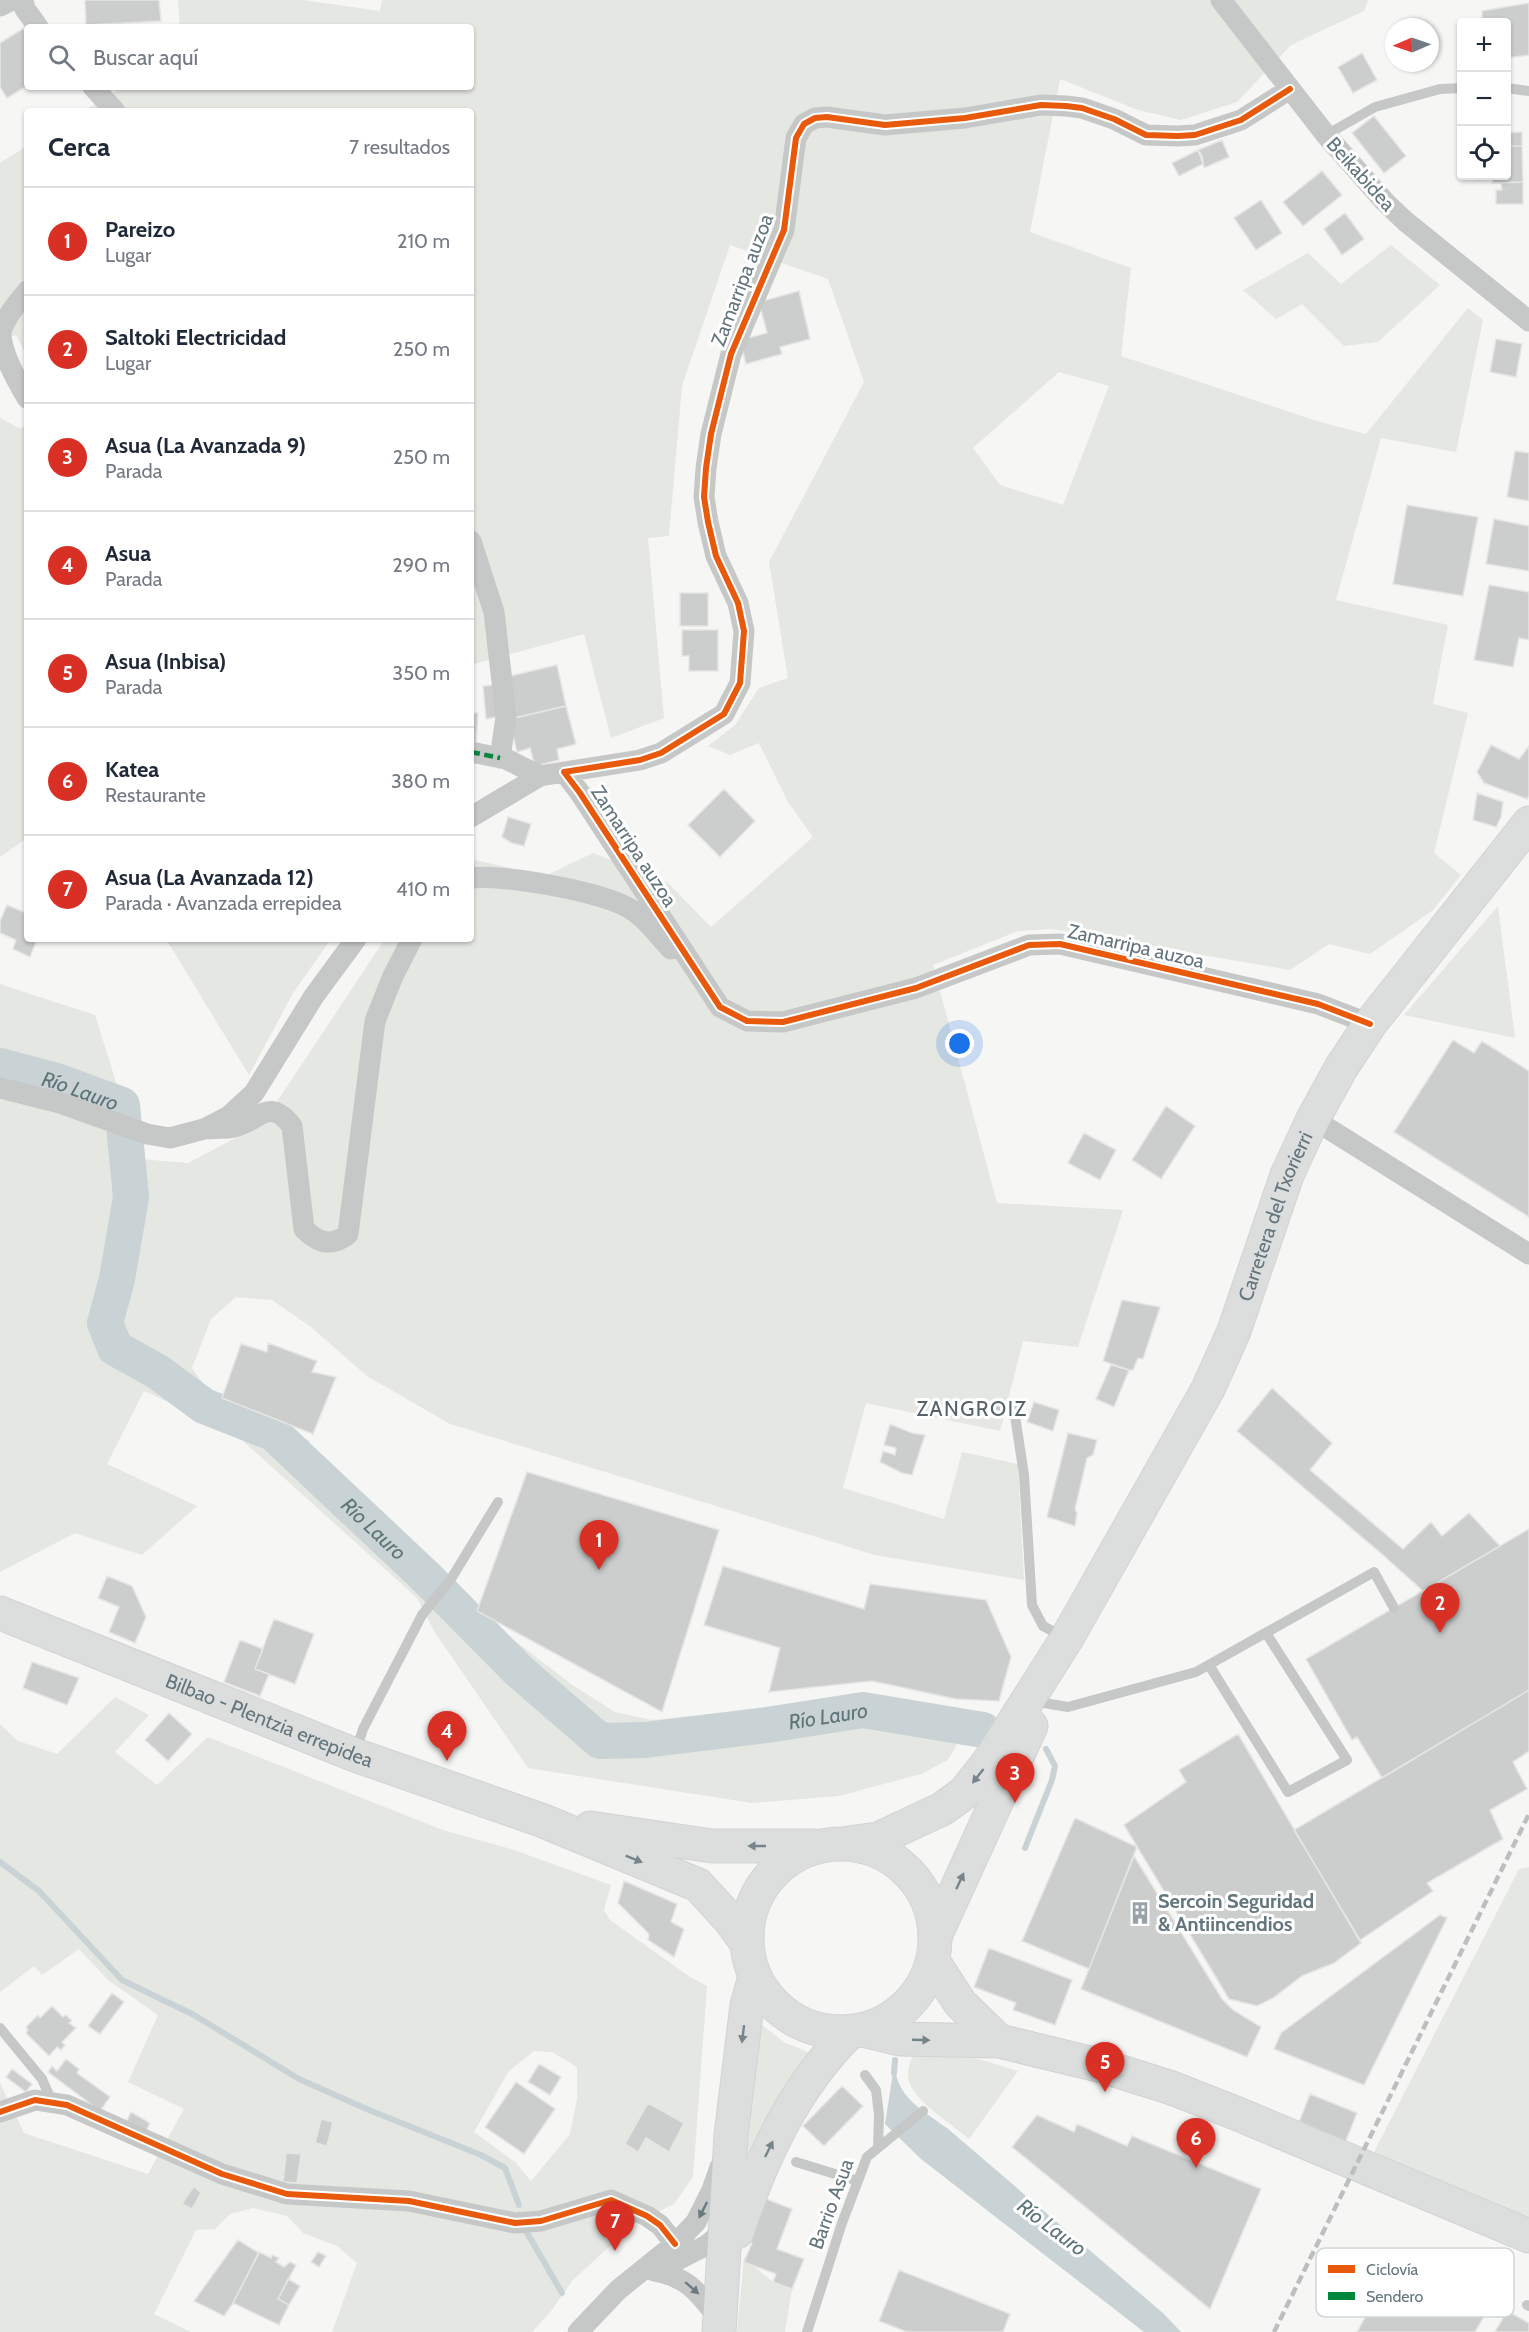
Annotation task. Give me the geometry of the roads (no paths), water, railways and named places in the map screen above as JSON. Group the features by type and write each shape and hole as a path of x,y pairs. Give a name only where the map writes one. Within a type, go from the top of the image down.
{"main road":[{"name":"Carretera del Txorierri","path":"1067,1638 1208,1389 1234,1331 1287,1175 1313,1119 1341,1068 1370,1024 1529,823"},
{"name":"Bilbao - Plentzia errepidea","path":"0,1613 355,1755 541,1820"},
{"path":"720,2313 747,2203 767,2150 789,2111 829,2053 856,2031 887,2021 907,2005 923,1985 934,1948 1029,1730 1059,1670 1067,1638"},
{"path":"541,1820 712,1846 815,1846 878,1839 942,1809 964,1793 988,1763 1067,1638"},
{"path":"541,1820 698,1885 746,1941"},
{"path":"848,1843 875,1849 899,1863 918,1882 930,1907 934,1948 960,2003 999,2041"},
{"path":"815,1846 792,1856 772,1872 757,1892 748,1916 746,1941 748,1960 754,1977 771,2002 793,2020 821,2031 856,2031 900,2039 999,2041 1102,2066 1172,2088 1529,2236"},
{"path":"720,2313 731,2135 747,2005 754,1977"}],"street":[{"path":"0,6 12,0"},
{"path":"23,0 36,24"},
{"name":"Beikabidea","path":"1221,0 1326,135 1385,202 1405,221 1529,321"},
{"name":"Zamarripa auzoa","path":"1290,89 1241,120 1195,135 1146,135 1114,119 1082,108 1058,105 1041,105 964,118 885,125 827,117 815,118 804,124 796,138 784,230 731,354 711,434 706,468 704,497 708,522 716,556 738,603 744,631 741,683 724,714 661,753 640,760 564,772 720,1007 747,1021 783,1022 916,988 1029,945 1060,944 1318,1004 1370,1024"},
{"path":"96,90 112,108"},
{"path":"24,295 7,319 1,334 3,352 24,392"},
{"path":"474,550 494,612 506,717 500,758"},
{"path":"474,753 500,758 540,776"},
{"path":"474,815 540,776 564,772"},
{"path":"474,878 517,879 615,902 633,910 700,977"},
{"path":"204,1129 229,1116 254,1093 314,996 354,942"},
{"path":"0,1088 60,1103 147,1134 170,1138 204,1129 234,1127 265,1112 284,1115 292,1126 304,1229 313,1238 325,1243 340,1240 348,1234 375,1021 393,976 410,942"},
{"path":"1313,1119 1529,1254"},
{"path":"0,2112 35,2100 67,2105 222,2174 287,2194 410,2201 515,2223 541,2221 611,2200 647,2216 660,2225 675,2244"},
{"path":"646,2273 696,2222 712,2190 731,2135"},
{"path":"578,2332 618,2290 646,2273 707,2245 726,2230 747,2203"},
{"path":"646,2273 675,2276 693,2286 720,2313"}],"lane":[{"path":"1326,135 1375,107 1440,88 1457,88"},
{"path":"1511,89 1529,91"},
{"path":"984,1410 996,1405 1012,1407 1024,1475 1032,1605 1043,1626 1067,1638"},
{"path":"355,1755 363,1729 422,1615 451,1579 498,1502"},
{"path":"1044,1703 1068,1707 1196,1672 1374,1572 1394,1608"},
{"path":"1209,1665 1288,1792 1347,1760 1266,1633"},
{"path":"0,2028 42,2079 52,2102"},
{"path":"865,2075 876,2090 879,2115 878,2148"},
{"name":"Barrio Asua","path":"807,2332 842,2223 867,2157 923,2111"},
{"path":"796,2162 858,2181"}],"water":[{"path":"895,2060 899,2083 919,2108 947,2128 1164,2314 1181,2332 1144,2332 921,2159 885,2124"}],"waterway":[{"name":"Río Lauro","path":"0,1066 56,1081 122,1105 131,1197 117,1279 105,1323 115,1348 158,1372 204,1406 273,1433 426,1577 519,1671 600,1741 645,1740 863,1710 983,1730"},
{"name":"Río Lauro","path":"1025,1848 1052,1780 1055,1766 1046,1749"},
{"path":"0,1862 39,1891 122,1980 194,2015 299,2079 481,2155 505,2168 519,2205"},
{"name":"Río Lauro","path":"894,2073 895,2060"},
{"path":"526,2231 562,2293"}],"railway":[{"path":"1274,2332 1529,1814"}],"place":[{"name":"Pareizo","path":"599,1570"},
{"name":"Saltoki Electricidad","path":"1440,1633"},
{"name":"Asua","path":"447,1761"},
{"name":"Asua (La Avanzada 9)","path":"1015,1803"},
{"name":"Sercoin Seguridad & Antiincendios","path":"1140,1913"},
{"name":"Asua (Inbisa)","path":"1105,2092"},
{"name":"Katea","path":"1196,2168"},
{"name":"Asua (La Avanzada 12)","path":"615,2251"}],"district":[{"name":"ZANGROIZ","path":"972,1408"}]}
